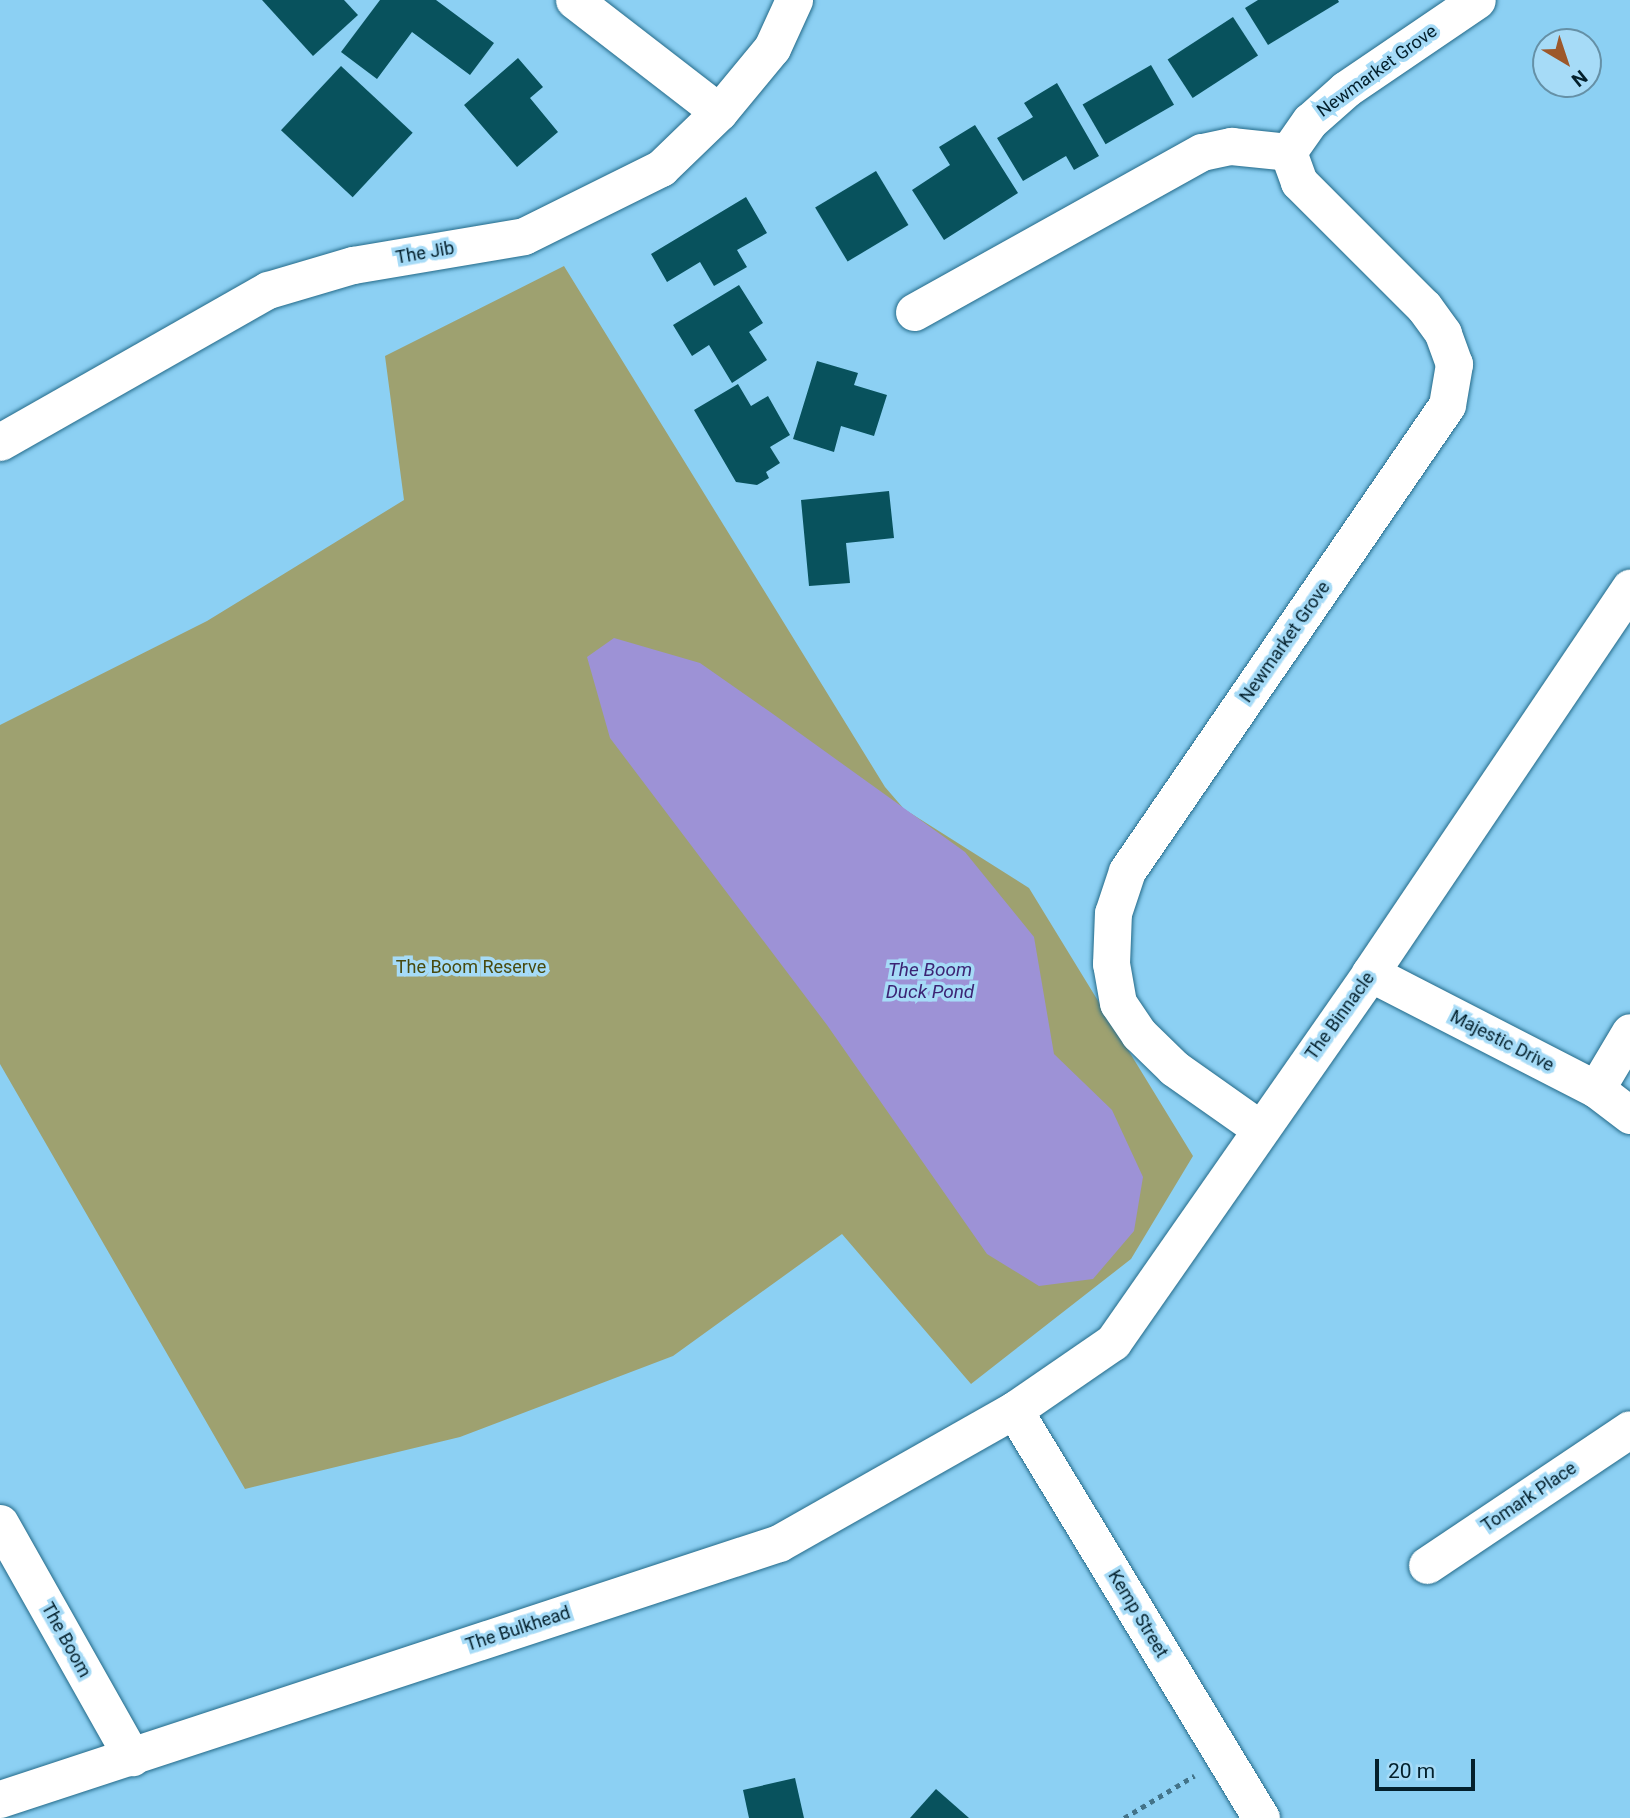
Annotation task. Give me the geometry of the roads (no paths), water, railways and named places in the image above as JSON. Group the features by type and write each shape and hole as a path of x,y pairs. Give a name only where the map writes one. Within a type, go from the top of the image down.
{"street":[{"path":"574,0 719,112"},
{"name":"The Jib","path":"0,442 268,290 354,265 524,236 661,168 719,112 772,48 794,0"},
{"name":"Newmarket Grove","path":"1259,1128 1174,1068 1139,1034 1118,1003 1111,964 1113,913 1126,871 1424,444 1447,405 1454,377 1452,350 1430,316 1299,181 1288,152 1310,121 1346,89 1476,0"},
{"path":"914,312 1202,152 1231,146 1288,152"},
{"name":"The Binnacle","path":"1014,1410 1113,1342 1259,1128 1370,973 1630,587"},
{"name":"Majestic Drive","path":"1370,973 1596,1089 1630,1115"},
{"path":"1596,1089 1630,1032"},
{"name":"The Bulkhead","path":"0,1799 779,1543 1014,1410"},
{"name":"Kemp Street","path":"1014,1410 1261,1818"},
{"name":"Tomark Place","path":"1427,1565 1630,1429"},
{"name":"The Boom","path":"0,1523 132,1757"}],"water":[{"name":"The Boom Duck Pond","path":"614,638 700,663 773,714 965,852 1034,937 1054,1054 1112,1110 1143,1177 1134,1231 1093,1279 1039,1286 987,1254 827,1025 610,738 587,657"}],"park label":[{"name":"The Boom Reserve","path":"471,967"}]}
